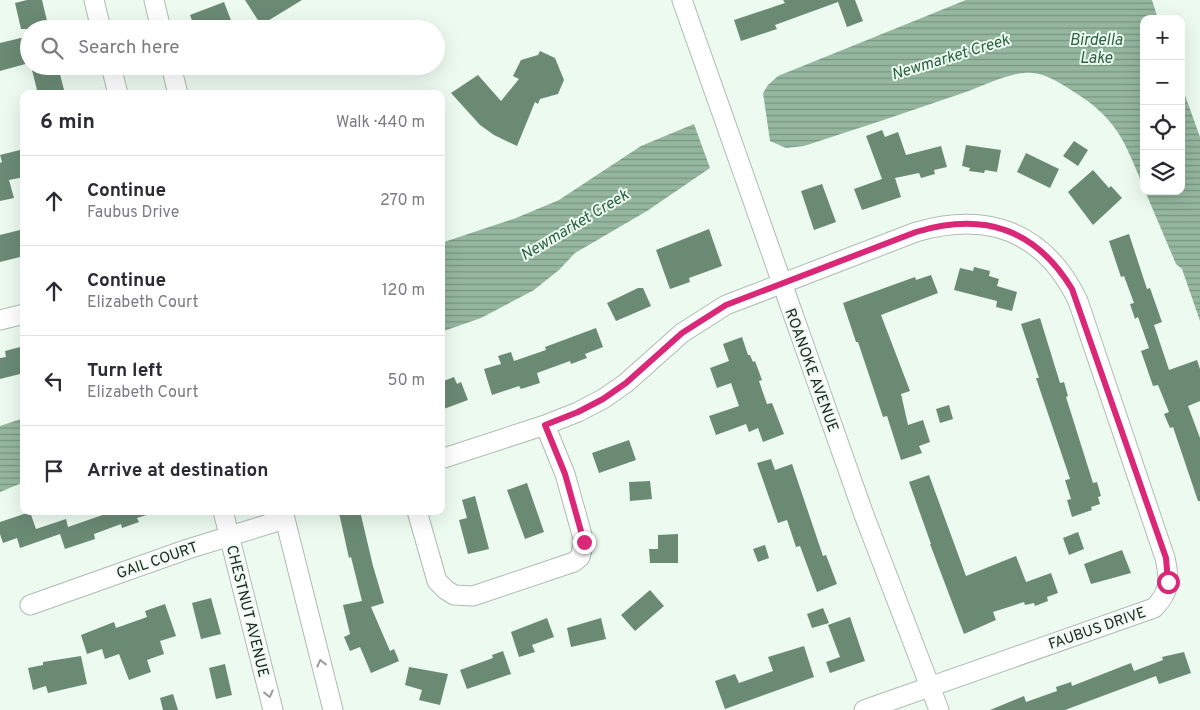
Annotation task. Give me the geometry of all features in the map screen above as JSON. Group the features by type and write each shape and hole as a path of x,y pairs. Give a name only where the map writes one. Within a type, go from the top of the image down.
{"street":[{"path":"94,0 99,20"},
{"path":"154,0 159,20"},
{"name":"ROANOKE AVENUE","path":"682,0 780,284 864,515 939,710"},
{"path":"113,75 117,90"},
{"path":"173,75 177,90"},
{"name":"FAUBUS DRIVE","path":"445,458 545,425 578,412 626,383 682,333 703,318 726,305 780,284 916,232 947,224 979,224 1000,227 1019,235 1037,247 1065,278 1078,301 1166,558 1169,572 1165,597 1154,608 864,710"},
{"path":"0,320 20,315"},
{"path":"418,515 438,581 446,590 454,595 472,596 574,562 580,557 584,542 565,474 545,425"},
{"name":"CHESTNUT AVENUE","path":"224,515 273,710"},
{"path":"284,515 333,710"},
{"name":"GAIL COURT","path":"30,605 284,515"}],"water":[{"name":"Birdella Lake","path":"966,0 1152,0 1157,15 1140,15 1140,178 1124,143 1099,110 1067,87 1038,74 1016,74 804,146 786,148 770,141 763,93 768,85 778,76"},
{"path":"1185,95 1200,137 1200,321 1182,269 1176,264 1147,195 1185,195"},
{"name":"Newmarket Creek","path":"694,124 710,168 647,211 575,253 559,270 534,290 481,318 445,331 445,242 516,218 559,200 641,146"},
{"path":"20,419 20,484 0,492 0,426"}],"building":[{"path":"27,0 42,0 47,20 20,20 20,25 15,3"},
{"path":"245,0 302,0 269,20 258,20"},
{"path":"783,0 855,0 863,21 847,27 838,2 775,25 777,29 741,41 734,20 785,3"},
{"path":"224,2 231,20 192,20 190,15"},
{"path":"20,38 20,65 0,71 0,43"},
{"path":"540,51 555,58 564,80 558,94 540,99 538,104 535,102 517,146 494,135 480,125 451,93 478,75 501,101 519,79 513,76 521,60 538,55"},
{"path":"33,75 60,75 64,90 37,90"},
{"path":"882,130 885,137 898,132 906,155 941,146 947,167 934,170 935,174 921,178 919,173 895,178 901,197 862,210 854,189 882,179 866,136"},
{"path":"1074,141 1088,150 1078,166 1063,156"},
{"path":"966,145 1001,150 997,172 985,170 984,173 969,171 970,168 962,166"},
{"path":"20,150 20,178 9,180 14,198 0,201 0,163 2,162 0,155"},
{"path":"1026,153 1059,169 1050,188 1017,172"},
{"path":"1093,170 1109,188 1111,186 1122,198 1093,225 1068,192"},
{"path":"822,184 836,222 814,230 801,191"},
{"path":"709,229 722,266 689,278 690,282 670,289 656,250"},
{"path":"20,230 20,257 0,262 0,235"},
{"path":"1129,234 1147,289 1150,288 1162,322 1154,325 1169,370 1197,360 1200,369 1200,401 1188,406 1200,438 1200,501 1198,501 1173,427 1170,428 1164,414 1169,412 1158,385 1153,386 1141,351 1149,348 1138,317 1135,319 1130,304 1134,303 1124,276 1121,277 1109,241"},
{"path":"974,267 990,271 989,276 999,279 997,286 1017,292 1012,311 996,307 997,301 954,290 960,268 973,271"},
{"path":"931,275 938,293 881,315 910,391 901,394 908,425 923,420 930,442 919,446 922,453 901,460 887,416 883,417 843,303 915,277 916,280"},
{"path":"638,288 643,288 651,306 616,321 607,303"},
{"path":"1040,318 1060,383 1064,382 1068,396 1066,397 1093,483 1097,482 1101,496 1098,497 1100,504 1091,507 1092,510 1072,517 1067,500 1071,499 1065,480 1070,479 1036,378 1039,378 1021,324"},
{"path":"596,328 603,347 585,354 587,358 571,364 570,361 537,373 540,383 521,389 519,386 492,395 484,369 501,364 498,356 511,352 514,361 546,350 545,347"},
{"path":"742,337 748,355 750,355 753,362 755,361 762,380 759,381 767,404 772,403 784,434 763,442 758,428 749,432 746,424 716,435 709,416 739,406 731,383 717,388 710,368 729,361 723,344"},
{"path":"20,347 20,374 0,379 0,358 6,357 5,351"},
{"path":"454,377 457,384 461,382 468,400 445,409 445,380"},
{"path":"949,405 953,419 940,423 936,409"},
{"path":"629,440 636,460 599,473 592,453"},
{"path":"771,459 775,470 792,464 823,556 826,555 837,584 817,592 800,546 796,547 787,520 778,523 757,463"},
{"path":"929,475 966,576 1016,556 1026,582 1051,573 1058,593 1047,597 1048,601 1035,606 1034,603 1025,605 1024,602 993,612 996,620 964,634 909,482"},
{"path":"650,481 652,499 630,501 629,482"},
{"path":"527,483 544,532 525,539 507,490"},
{"path":"475,496 489,549 468,554 459,520 467,518 462,500"},
{"path":"21,515 31,515 36,529 66,519 68,527 102,515 147,515 137,518 139,522 122,528 121,524 94,534 95,539 65,549 60,534 20,548 17,538 3,543 0,534 0,522"},
{"path":"339,515 361,515 384,603 371,607 390,651 394,649 399,661 371,673 360,647 350,651 344,637 350,634 343,605 362,601 351,557 349,558"},
{"path":"1078,532 1084,549 1069,555 1063,538"},
{"path":"678,534 678,563 650,563 649,549 658,549 658,535"},
{"path":"765,545 769,558 758,562 753,549"},
{"path":"1122,550 1131,573 1091,584 1084,564"},
{"path":"650,590 664,606 635,631 621,615"},
{"path":"211,598 221,634 201,639 192,603"},
{"path":"165,604 176,636 160,641 164,654 147,660 151,672 129,680 119,654 105,659 102,649 87,654 81,635 114,622 116,628 147,617 145,611"},
{"path":"823,608 829,623 812,628 807,614"},
{"path":"850,617 865,661 830,673 826,662 840,657 828,625"},
{"path":"547,618 554,637 532,645 535,652 519,657 511,632"},
{"path":"601,618 606,639 571,647 567,628"},
{"path":"804,646 814,677 725,709 715,681 735,674 739,683 773,671 768,657"},
{"path":"503,651 511,674 467,689 460,670 493,658 492,655"},
{"path":"1184,652 1191,673 1159,684 1156,676 1065,710 990,710 1024,696 1026,702 1057,691 1056,687 1071,682 1072,686 1131,663 1134,671 1163,660 1162,657"},
{"path":"81,656 87,684 48,693 46,686 33,690 28,668 43,665 43,662"},
{"path":"225,664 232,695 216,699 209,668"},
{"path":"409,667 448,674 440,705 419,700 422,690 405,685"},
{"path":"173,694 178,710 163,710 160,698"}],"route":[{"path":"584,542 565,474 545,425 578,412 603,399 648,365 682,333 726,305 931,227 962,223 979,224 1000,227 1019,235 1037,247 1057,267 1072,289 1078,301 1166,558 1169,572 1168,582"}]}
